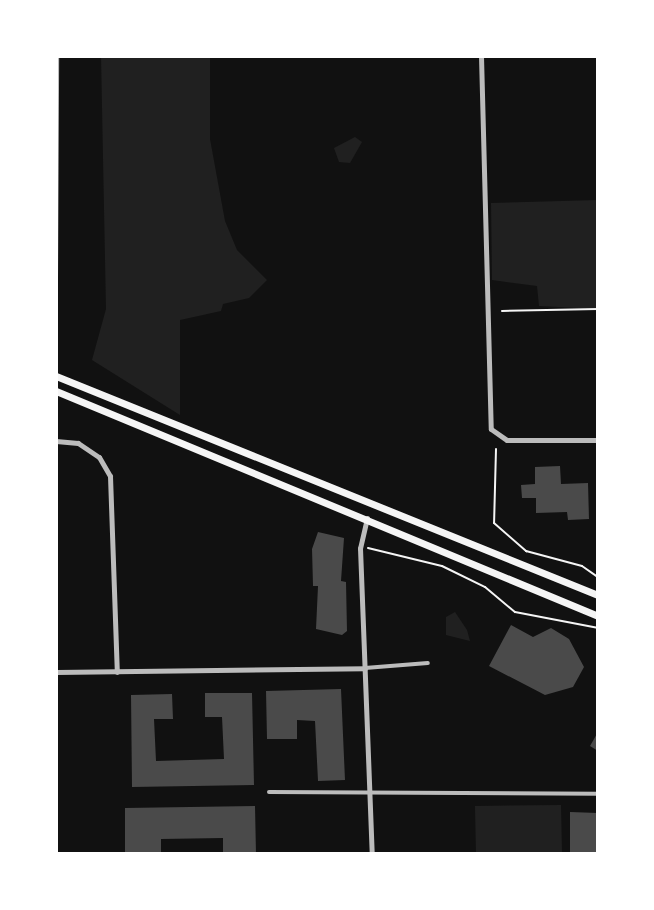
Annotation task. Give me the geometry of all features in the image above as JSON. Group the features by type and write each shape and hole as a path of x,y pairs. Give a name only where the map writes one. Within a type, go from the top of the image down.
{"main road":[{"path":"56,376 598,595"},
{"path":"56,391 367,517 598,616"}],"street":[{"path":"56,280 57,56"},
{"path":"481,56 491,429 507,440 598,440"},
{"path":"56,441 78,443 99,457 110,476 117,672"},
{"path":"367,517 360,535 372,854"},
{"path":"56,672 365,668 428,663"},
{"path":"269,792 598,794"}],"path":[{"path":"502,311 598,309"},
{"path":"496,449 494,523 526,551 582,566 598,577"},
{"path":"367,548 442,566 481,585 515,612 598,628"}],"shaded area":[{"path":"101,56 210,56 210,139 225,221 237,250 267,280 249,298 223,304 221,311 180,320 180,415 92,360 106,309"},
{"path":"355,137 362,142 350,163 339,162 334,148"},
{"path":"598,200 598,309 539,306 537,286 492,280 491,203"},
{"path":"455,612 470,641 446,635 446,617"},
{"path":"561,805 562,854 476,854 475,806"}],"building":[{"path":"560,466 561,484 588,483 589,519 568,520 567,512 536,513 536,498 522,498 521,485 535,484 535,467"},
{"path":"318,532 344,538 341,581 346,582 347,631 342,635 316,629 318,586 313,586 312,549"},
{"path":"511,625 533,637 551,628 569,639 584,667 573,687 545,695 489,666"},
{"path":"341,689 345,780 318,781 315,721 297,720 297,739 267,739 266,691"},
{"path":"205,693 252,693 254,785 132,787 131,695 172,694 173,719 154,719 156,761 224,759 222,717 205,717"},
{"path":"598,732 598,751 590,746"},
{"path":"255,806 256,854 223,854 223,838 161,839 161,854 125,854 125,808"},
{"path":"570,812 598,813 598,854 570,854"}]}
